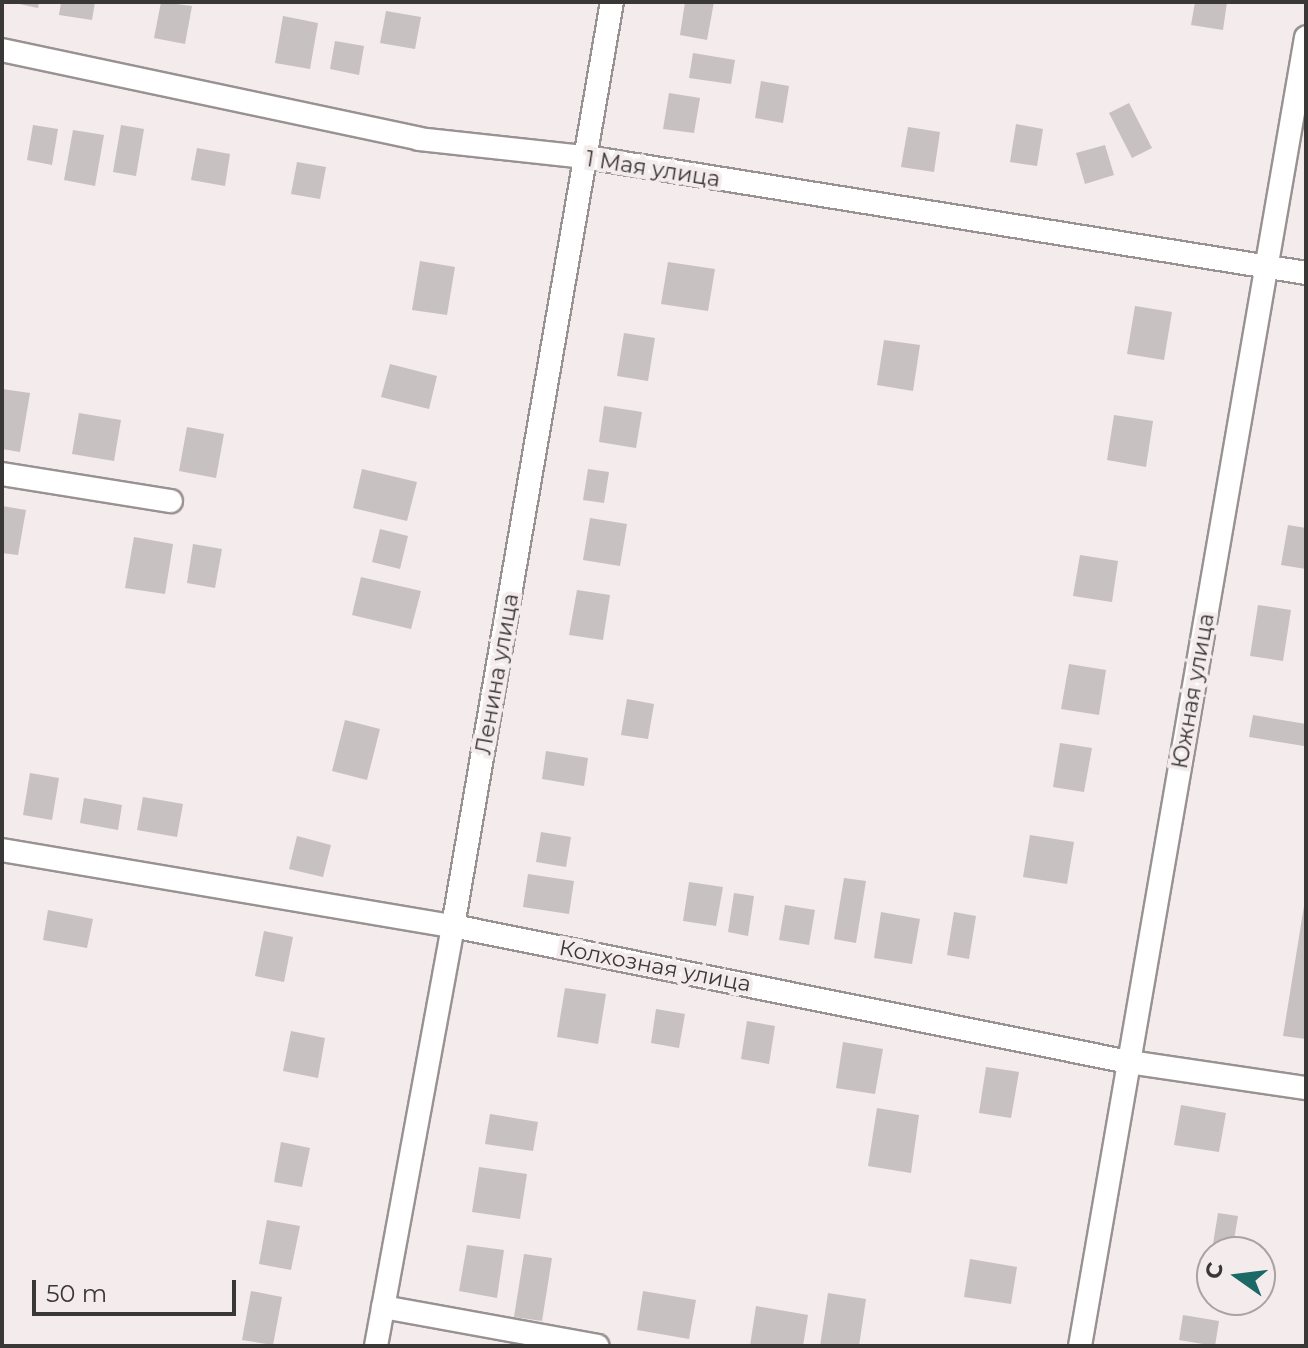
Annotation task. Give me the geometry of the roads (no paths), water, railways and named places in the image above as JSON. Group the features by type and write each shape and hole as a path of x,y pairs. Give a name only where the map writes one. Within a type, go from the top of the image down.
{"street":[{"name":"Ленина улица","path":"376,1346 453,926 612,2"},
{"name":"Южная улица","path":"1080,1346 1306,37"},
{"name":"1 Мая улица","path":"2,50 419,139 586,157 1306,273"},
{"path":"2,474 171,501"},
{"name":"Колхозная улица","path":"2,850 453,926 1129,1062 1306,1088"},
{"path":"383,1307 597,1346"}]}
